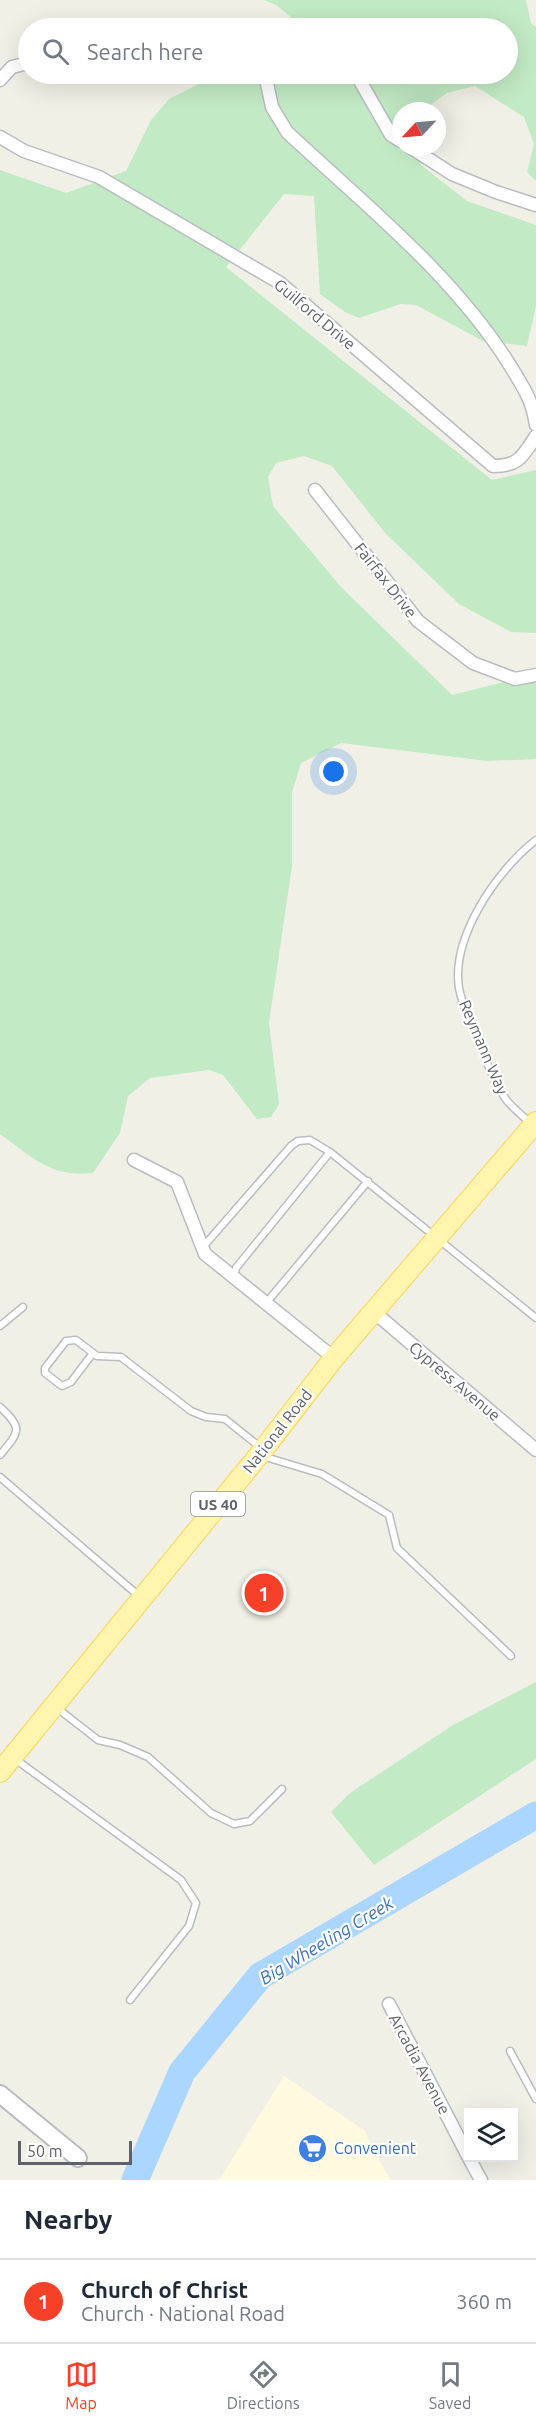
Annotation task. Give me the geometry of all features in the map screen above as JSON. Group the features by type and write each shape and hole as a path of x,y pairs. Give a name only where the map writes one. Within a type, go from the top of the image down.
{"main road":[{"name":"National Road","path":"6,1765 261,1452 334,1358 534,1124"}],"street":[{"path":"0,80 12,67 18,66"},
{"path":"267,84 272,108 287,132 419,255 480,320 533,404 536,425"},
{"path":"362,84 392,136"},
{"name":"Guilford Drive","path":"0,137 24,151 99,177 280,283 493,466 508,466 523,456 536,436"},
{"path":"424,156 452,174 536,205"},
{"name":"Fairfax Drive","path":"315,490 418,621 472,663 515,679 536,675"},
{"path":"134,1160 177,1182 205,1254 334,1358"},
{"name":"Cypress Avenue","path":"374,1312 536,1450"},
{"name":"Arcadia Avenue","path":"389,2004 464,2147"},
{"path":"0,2094 78,2158"},
{"name":"Arcadia Avenue","path":"472,2162 481,2180"}],"lane":[{"name":"Reymann Way","path":"534,1124 506,1099 487,1062 459,988 459,967 463,942 493,884 522,850 536,840"},
{"path":"202,1248 298,1141 310,1140 368,1181 536,1318"},
{"path":"234,1278 236,1268 330,1152"},
{"path":"267,1302 368,1181"},
{"path":"0,1326 23,1307"},
{"path":"93,1353 71,1382 62,1386 45,1373 45,1368 66,1341 76,1340 97,1356 121,1357 192,1411 206,1418 225,1419 261,1452 322,1474 389,1515 397,1548 511,1656"},
{"path":"0,1407 14,1420 17,1428 16,1437 0,1455"},
{"path":"0,1477 142,1598"},
{"path":"54,1706 98,1740 120,1745 148,1757 211,1813 234,1824 250,1821 282,1789"},
{"path":"6,1765 181,1880 196,1903 189,1926 130,2000"},
{"path":"510,2050 536,2099"}],"shaded area":[{"path":"284,2076 364,2130 390,2180 219,2180"}],"green space":[{"path":"264,0 526,0 531,23 536,27 536,181 527,172 534,144 524,117 475,86 447,93 434,102 392,102 392,156 421,156 421,165 467,201 536,225 536,306 527,346 483,341 416,305 401,304 359,318 345,312 320,294 314,196 284,194 226,267 492,480 536,470 536,633 511,632 459,604 386,534 332,466 304,456 276,463 268,477 273,506 342,588 452,695 536,674 536,759 487,761 341,743 301,763 292,792 292,866 269,1023 279,1104 271,1117 257,1119 223,1075 209,1070 150,1078 128,1096 120,1133 93,1173 65,1172 32,1158 0,1134 0,170 66,193 126,171 151,120 169,99 199,84 518,84 518,18 292,18 276,5"},
{"path":"536,1682 536,1759 374,1865 331,1812 350,1793 453,1725"}],"waterway":[{"name":"Big Wheeling Creek","path":"135,2180 182,2072 260,1976 536,1815"}],"place":[{"name":"Church of Christ","path":"264,1593"},
{"name":"Convenient","path":"313,2148"}]}
